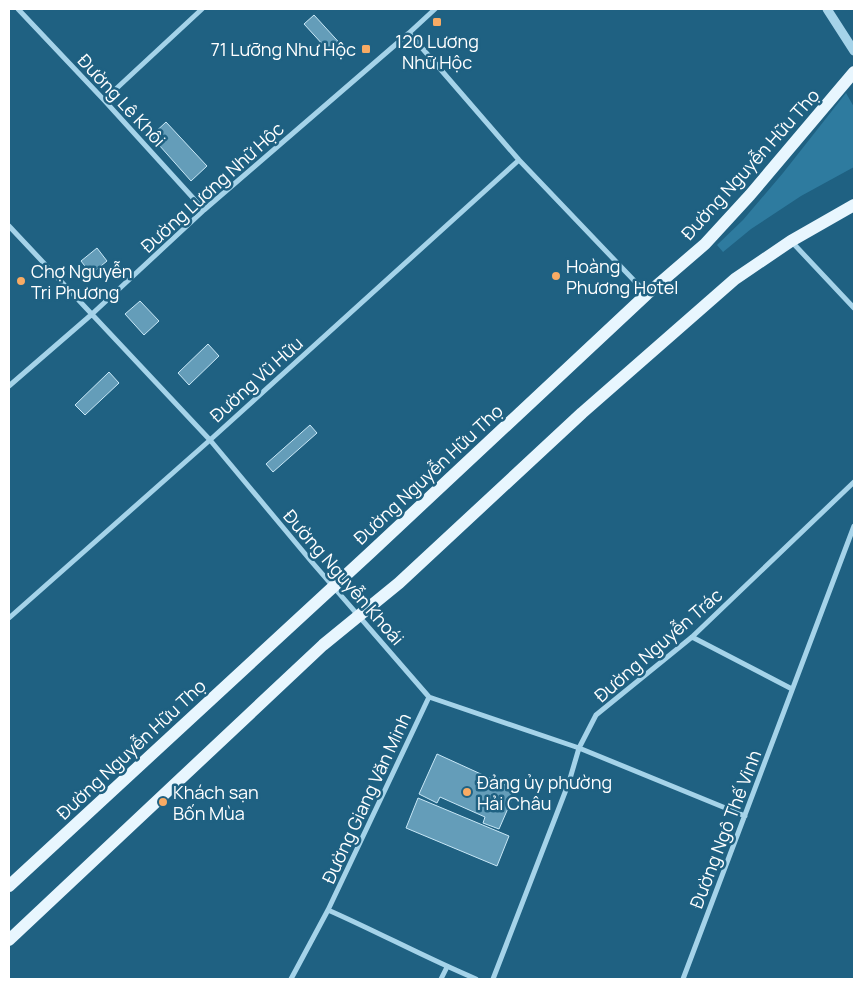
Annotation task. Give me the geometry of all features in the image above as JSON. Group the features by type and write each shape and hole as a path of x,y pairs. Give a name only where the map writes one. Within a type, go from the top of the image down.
{"main road":[{"name":"Đường Nguyễn Hữu Thọ","path":"9,886 371,552 646,294 706,244 750,196 854,72"},
{"path":"9,940 322,645 399,583 582,412 735,279 791,241 854,205"}],"street":[{"name":"Đường Lê Khôi","path":"18,9 204,210"},
{"path":"104,100 202,9"},
{"name":"Đường Lương Nhữ Hộc","path":"9,386 204,210 435,9"},
{"path":"828,9 854,51"},
{"path":"409,33 519,160 646,294"},
{"name":"Đường Vũ Hữu","path":"9,618 210,440 519,160"},
{"name":"Đường Nguyễn Khoái","path":"9,226 210,440 332,586 429,697"},
{"path":"791,241 854,308"},
{"name":"Đường Nguyễn Trác","path":"493,979 569,782 579,748 596,715 692,638 854,482"},
{"name":"Đường Ngô Thế Vinh","path":"683,979 854,526"},
{"path":"692,638 792,689"},
{"path":"429,697 579,748 745,816"},
{"name":"Đường Giang Văn Minh","path":"291,979 328,910 429,697"},
{"name":"Đường Giang Văn Minh","path":"328,910 476,979"},
{"path":"441,979 447,967"}],"shaded area":[{"path":"846,93 854,107 854,167 801,196 751,229 723,252 717,245 743,220 783,173"}],"building":[{"path":"314,15 345,49 335,58 304,24"},
{"path":"166,122 207,166 191,181 151,136"},
{"path":"97,248 107,261 91,274 81,261"},
{"path":"140,301 159,321 144,335 125,314"},
{"path":"208,344 219,356 189,385 178,373"},
{"path":"109,372 119,383 85,415 75,405"},
{"path":"310,425 317,433 273,472 266,464"},
{"name":"Đảng ủy phường Hải Châu","path":"437,754 516,790 499,829 483,823 485,817 440,797 437,803 419,794"},
{"path":"418,798 509,836 497,866 406,828"}],"place":[{"name":"120 Lương Nhữ Hộc","path":"437,22"},
{"name":"71 Lưỡng Như Hộc","path":"366,49"},
{"name":"Hoàng Phương Hotel","path":"556,276"},
{"name":"Chợ Nguyễn Tri Phương","path":"21,281"},
{"name":"Đảng ủy phường Hải Châu","path":"467,792"},
{"name":"Khách sạn Bốn Mùa","path":"163,802"}]}
